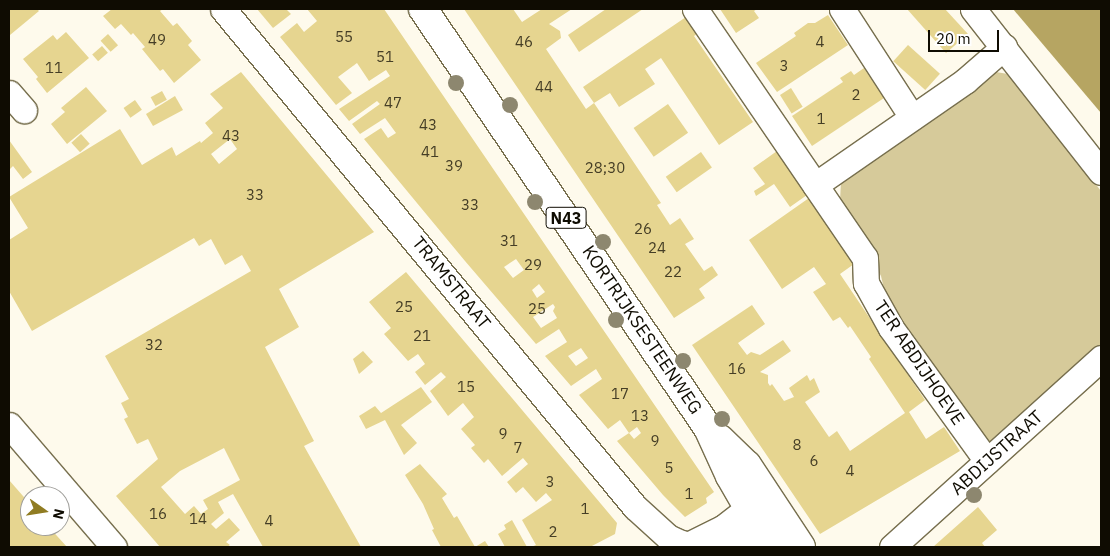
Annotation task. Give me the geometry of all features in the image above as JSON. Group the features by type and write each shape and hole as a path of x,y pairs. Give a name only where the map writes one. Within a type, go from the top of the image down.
{"main road":[{"name":"KORTRIJKSESTEENWEG","path":"423,9 708,428 730,476 801,547"},
{"name":"N43","path":"757,501 773,542"}],"street":[{"name":"TRAMSTRAAT","path":"223,9 635,507 653,539 668,537 696,546 757,501"},
{"name":"TER ABDIJHOEVE","path":"695,9 865,258 866,283 891,328 987,460"},
{"path":"842,9 912,116"},
{"path":"973,9 1101,172"},
{"path":"815,185 965,81 1004,47"},
{"name":"ABDIJSTRAAT","path":"892,547 1101,358"},
{"path":"9,425 114,547"},
{"path":"721,547 749,538 773,542"}],"shaded area":[{"path":"1013,9 1101,9 1101,113"},
{"path":"996,72 1008,74 1017,82 1101,191 1101,345 993,443 980,437 898,317 886,297 881,276 840,201 841,182 960,95"}],"building":[{"path":"9,9 37,9 39,11 10,35"},
{"path":"112,9 163,9 160,11 173,26 177,23 192,41 188,45 201,60 174,83 163,69 160,71 142,49 145,47 133,33 131,35 121,24 115,29 103,16"},
{"path":"257,9 286,9 291,14 273,28"},
{"path":"307,9 384,9 714,492 706,498 707,503 685,517 663,495 617,441 629,433 620,420 608,429 579,395 602,379 596,369 571,386 545,356 567,342 559,329 536,344 364,139 381,128 388,138 396,133 385,118 360,134 352,124 380,104 377,101 349,121 339,109 390,76 386,70 369,81 357,63 338,77 352,93 336,105 280,37 297,23 304,32 317,21","holes":["516,259 524,270 513,278 504,267","539,284 545,292 537,298 532,290","553,304 555,307 553,311 557,318 541,328 533,317","581,348 588,358 576,366 568,356","637,427 641,433 634,439 629,433"]},
{"path":"464,9 513,9 522,22 542,9 572,9 549,24 560,31 561,38 546,49 586,109 594,103 661,203 657,205 670,225 680,218 694,239 685,244 704,271 712,266 718,275 699,289 705,298 674,318"},
{"path":"606,9 643,9 579,52 568,35"},
{"path":"720,9 757,9 754,11 759,18 736,33"},
{"path":"907,9 945,9 968,34 946,53"},
{"path":"828,15 848,45 777,92 756,63 796,36 794,33 808,23 815,23"},
{"path":"686,17 697,34 694,36 753,122 719,145 661,58 645,69 655,84 619,107 610,93 594,103 583,87"},
{"path":"66,32 89,58 47,93 36,79 38,77 23,59 53,35 57,40"},
{"path":"108,34 118,45 111,52 101,41"},
{"path":"908,45 940,74 925,90 893,61"},
{"path":"102,46 108,53 98,61 92,55"},
{"path":"864,68 884,98 812,146 792,116 843,82 840,78 851,71 854,75"},
{"path":"241,72 374,232 279,289 299,327 265,347 314,441 304,446 361,547 263,547 233,494 218,502 224,513 211,524 216,529 229,518 240,530 226,542 230,545 227,547 160,547 116,496 158,459 148,439 137,444 124,419 128,417 121,403 129,399 105,356 251,271 242,255 225,265 211,239 199,246 194,238 32,331 9,291 9,240 28,228 9,197 120,129 142,165 172,147 176,156 200,141 201,143 213,133 205,123 223,108 210,94","holes":["230,139 237,149 219,164 211,154","224,448 240,480 203,500 208,509 201,514 194,506 185,514 161,487 180,471"]},
{"path":"86,87 107,111 67,144 51,124 65,112 61,108"},
{"path":"791,88 803,107 792,114 780,95"},
{"path":"162,91 167,100 155,106 151,97"},
{"path":"175,96 183,110 153,126 146,114"},
{"path":"135,100 142,110 130,118 124,108"},
{"path":"668,104 688,133 654,157 634,128"},
{"path":"81,134 90,144 80,152 71,143"},
{"path":"9,140 32,172 23,179 13,166 9,170"},
{"path":"777,151 807,195 790,207 774,184 756,196 754,191 765,184 753,168"},
{"path":"701,152 712,168 677,192 666,177"},
{"path":"809,198 854,264 840,274 925,400 909,412 926,439 944,427 960,451 820,534 692,345 752,305 765,324 738,343 747,355 751,352 760,355 783,340 791,351 760,372 768,375 768,383 770,386 772,384 784,401 794,397 789,388 807,375 810,381 814,378 820,392 805,402 829,437 837,431 850,451 905,413 869,359 871,357 850,326 848,328 840,317 833,321 813,292 826,284 814,267 782,289 749,240"},
{"path":"406,272 617,523 615,534 590,547 531,547 536,545 522,520 552,500 546,493 536,502 523,487 516,493 507,482 528,464 523,458 502,476 488,459 484,463 471,448 475,445 461,429 474,417 463,403 448,416 430,391 446,377 441,372 425,385 415,372 425,364 418,354 408,361 384,334 391,328 369,302"},
{"path":"363,351 373,362 359,374 353,359"},
{"path":"421,387 432,402 401,425 417,443 404,455 385,420 366,429 359,416 375,406 381,413"},
{"path":"420,464 447,494 442,498 454,518 457,516 475,547 441,547 432,530 434,529 423,504 405,475"},
{"path":"9,480 20,493 20,536 57,536 67,547 9,547"},
{"path":"978,507 997,530 982,543 985,547 933,547"},
{"path":"512,520 527,547 505,547 498,534 506,529 504,525"},
{"path":"485,541 489,547 475,547"}]}
